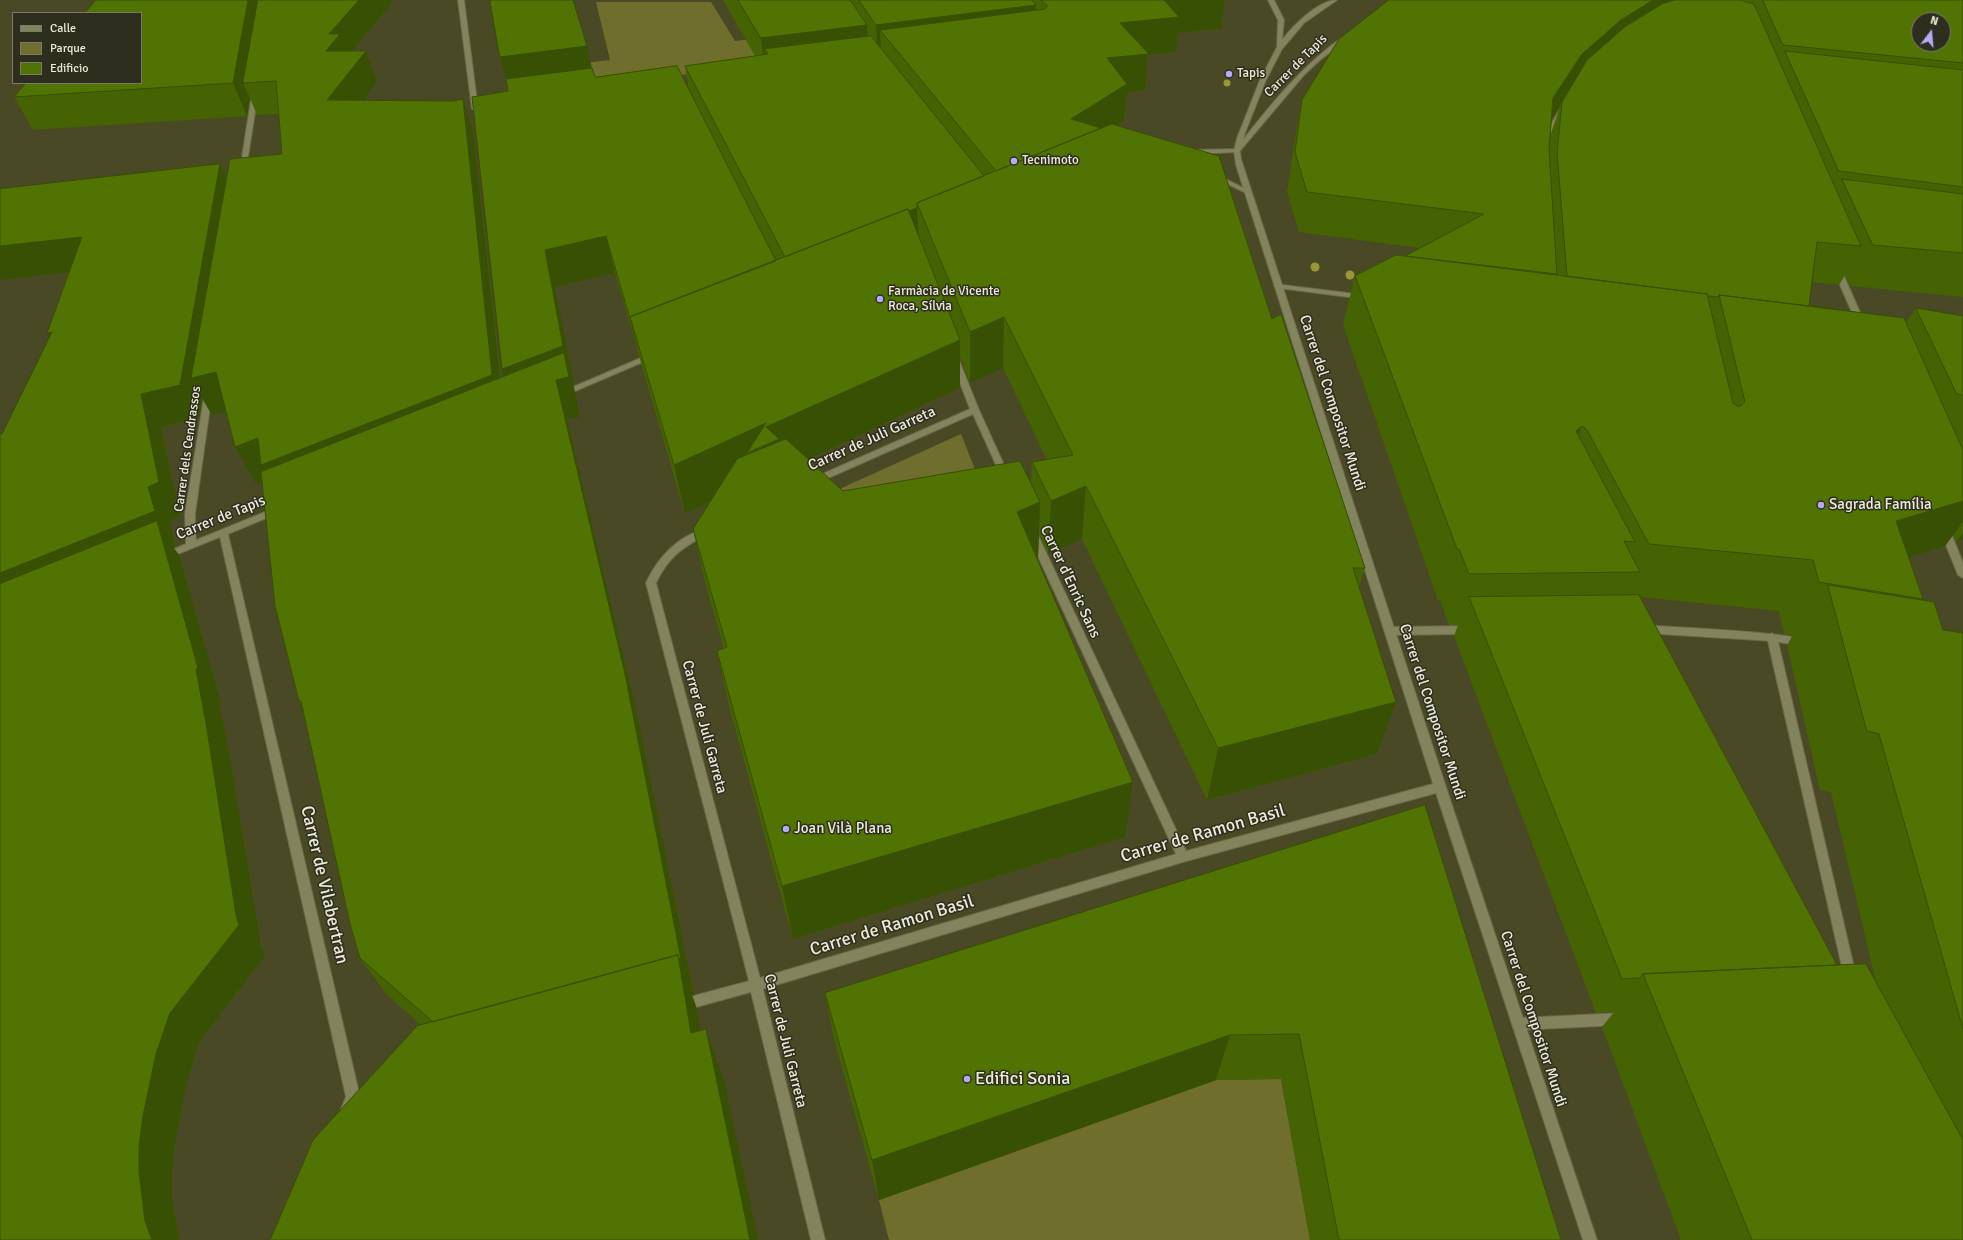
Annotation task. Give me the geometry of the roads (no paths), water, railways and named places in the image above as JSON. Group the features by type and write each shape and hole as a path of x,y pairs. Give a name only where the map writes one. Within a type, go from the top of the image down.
{"street":[{"path":"461,0 476,115"},
{"name":"Carrer de Tapis","path":"1271,0 1281,20 1279,46"},
{"name":"Carrer de Tapis","path":"1237,151 1262,78 1279,46 1300,23 1317,8 1334,0"},
{"name":"Carrer de Tapis","path":"1237,151 1290,87 1329,47 1355,31"},
{"path":"242,182 256,87"},
{"path":"1544,145 1545,137 1564,106"},
{"path":"1182,152 1237,151 1248,192"},
{"path":"1205,173 1219,177 1248,192"},
{"name":"Carrer del Compositor Mundi","path":"1248,192 1440,787 1590,1240"},
{"path":"1834,261 1865,334"},
{"path":"1278,286 1374,299"},
{"path":"554,396 664,352"},
{"path":"953,353 975,410 1008,482"},
{"name":"Carrer dels Cendrassos","path":"191,545 190,514 209,387"},
{"name":"Carrer de Juli Garreta","path":"801,487 975,410"},
{"name":"Carrer de Tapis","path":"157,559 288,506"},
{"path":"1940,518 1963,575"},
{"name":"Carrer de Juli Garreta","path":"718,525 679,544 659,564 651,583 756,985 818,1240"},
{"name":"Carrer d'Enric Sans","path":"1028,526 1183,857"},
{"name":"Carrer de Vilabertran","path":"223,532 353,1097"},
{"path":"1390,631 1482,630"},
{"path":"1634,632 1772,637 1810,643"},
{"path":"1772,637 1853,991"},
{"name":"Carrer de Ramon Basil","path":"672,1008 756,985 1183,857 1440,787"},
{"path":"1519,1024 1630,1019"},
{"path":"344,1118 353,1097 368,1092"}],"place":[{"name":"Tapis","path":"1229,74"},
{"name":"Tecnimoto","path":"1014,161"},
{"name":"Farmàcia de Vicente Roca, Sílvia","path":"880,299"},
{"name":"Sagrada Família","path":"1821,505"},
{"name":"Joan Vilà Plana","path":"786,829"},
{"name":"Edifici Sonia","path":"967,1079"}]}
